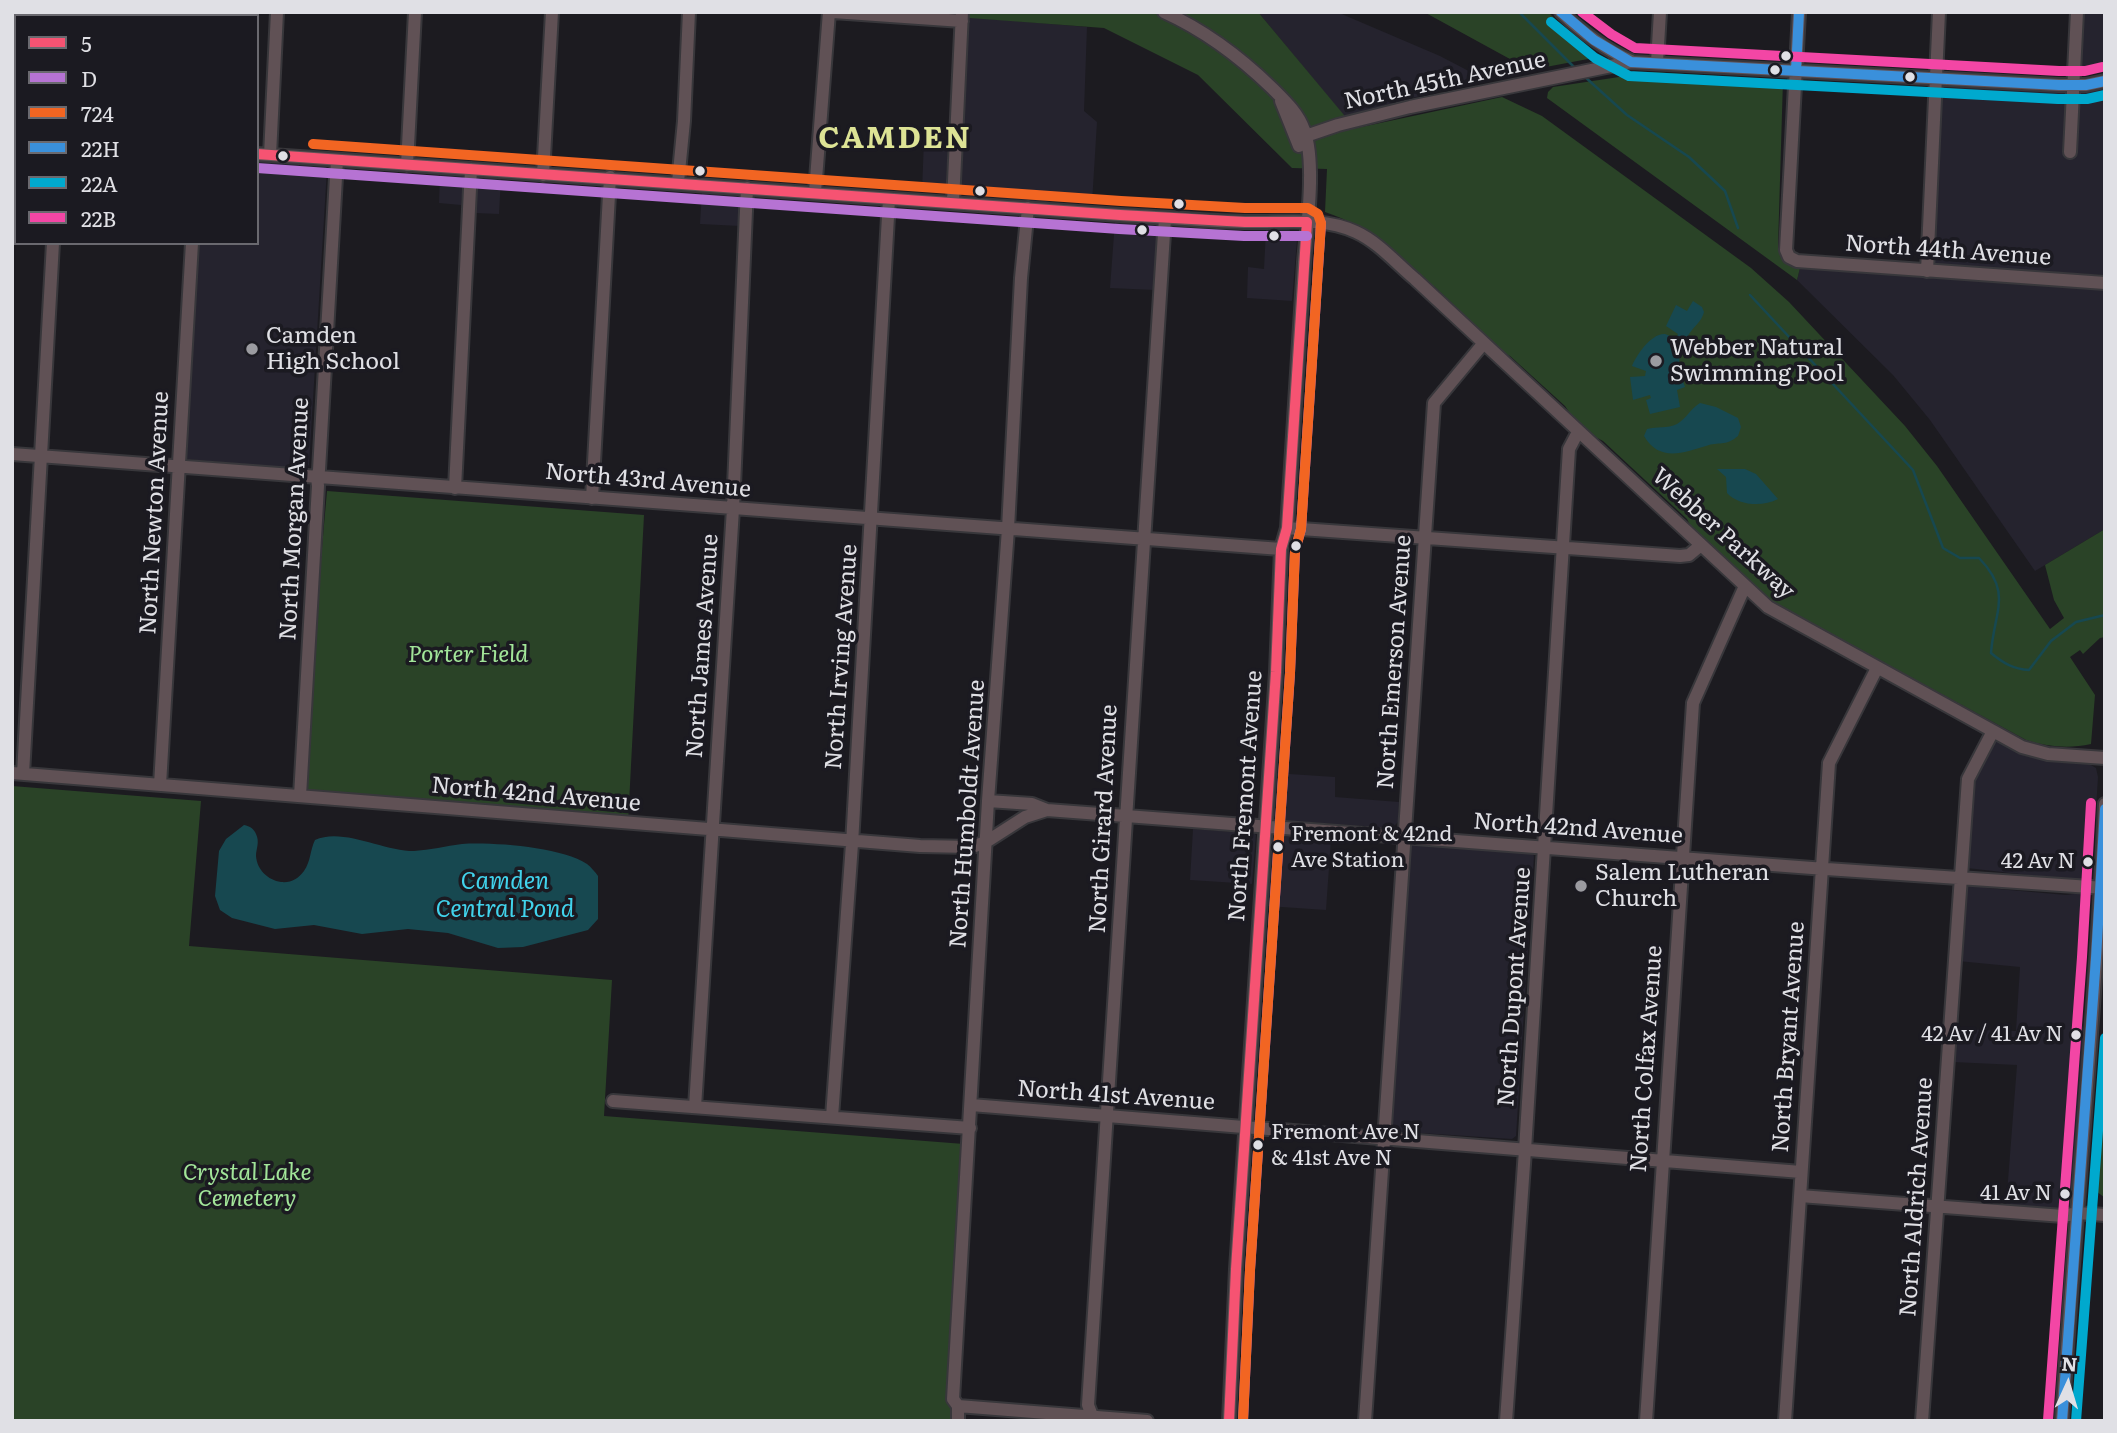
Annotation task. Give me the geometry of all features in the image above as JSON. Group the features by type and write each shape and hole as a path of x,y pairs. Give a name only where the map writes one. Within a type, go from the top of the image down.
{"street":[{"path":"277,12 264,154 1164,218 1307,222"},
{"path":"407,165 415,12"},
{"path":"543,175 552,12"},
{"path":"678,183 689,12"},
{"path":"815,192 831,12 962,17 953,202"},
{"path":"1164,12 1229,49 1276,92 1294,110 1301,138"},
{"path":"1561,12 1589,38 1631,62"},
{"path":"1657,62 1660,12"},
{"path":"1796,70 1799,12"},
{"path":"1927,271 1939,12"},
{"path":"2070,152 2077,12"},
{"name":"North 45th Avenue","path":"1301,138 1338,125 1410,107 1631,62 2073,85 2105,81"},
{"name":"North 44th Avenue","path":"1796,70 1786,250 1789,257 1797,261 2105,283"},
{"name":"North Fremont Avenue","path":"1229,1421 1245,1127 1276,672 1281,549 1287,528 1307,222 1309,174 1301,138"},
{"name":"North Morgan Avenue","path":"300,796 337,160"},
{"path":"454,488 471,169"},
{"path":"592,498 610,177"},
{"name":"North James Avenue","path":"695,1107 733,509 747,188"},
{"name":"North Irving Avenue","path":"832,1117 852,844 850,841 872,519 889,199"},
{"name":"North Humboldt Avenue","path":"958,1421 958,1406 953,1399 988,801 1009,529 1021,278 1028,208"},
{"name":"North Girard Avenue","path":"1094,1419 1088,1405 1143,539 1161,302 1164,218"},
{"name":"Webber Parkway","path":"1307,222 1340,226 1357,232 1373,243 1768,607 2022,747 2040,752 2105,758"},
{"path":"18,774 53,245"},
{"name":"North Newton Avenue","path":"160,785 192,245"},
{"name":"North Emerson Avenue","path":"1366,1421 1434,404 1483,344"},
{"name":"North Dupont Avenue","path":"1506,1421 1569,449 1578,432"},
{"name":"North 43rd Avenue","path":"12,454 1281,549"},
{"path":"1287,528 1680,555 1689,555 1701,545"},
{"name":"North Colfax Avenue","path":"1646,1421 1693,703 1745,586"},
{"name":"North Bryant Avenue","path":"1785,1421 1829,763 1877,668"},
{"name":"North Aldrich Avenue","path":"1922,1421 1968,779 1993,731"},
{"name":"North 42nd Avenue","path":"18,774 960,848 986,842 1025,817 1047,810"},
{"name":"North 42nd Avenue","path":"988,801 1032,804 1047,810 2103,887"},
{"path":"2062,1421 2103,887 2105,804"},
{"path":"613,1101 970,1128"},
{"name":"North 41st Avenue","path":"971,1105 1801,1172"},
{"path":"1800,1196 2063,1216 2078,1213 2105,1214"},
{"path":"958,1406 1094,1419 1147,1421"}],"shaded area":[{"path":"1258,12 1337,12 1440,56 1484,79 1344,116"},
{"path":"2084,12 2105,12 2105,72 2086,74 2081,67"},
{"path":"969,17 1087,27 1084,111 1097,122 1092,203 1042,203 982,196 969,198 963,195 959,187"},
{"path":"1945,85 2081,93 2105,89 2105,275 1934,265 1932,260 1941,88"},
{"path":"924,140 948,142 946,186 940,192 922,191"},
{"name":"Camden High School","path":"259,161 324,164 327,169 309,465 303,469 185,459 195,245 259,245"},
{"path":"440,174 464,176 461,205 439,203"},
{"path":"479,174 501,178 499,214 475,213"},
{"path":"702,192 741,196 740,226 700,224"},
{"path":"1115,221 1155,223 1159,226 1155,290 1110,288"},
{"path":"1289,229 1297,240 1292,301 1247,298 1248,267 1264,269 1266,230"},
{"path":"1800,268 2105,288 2105,529 2035,571 1930,420 1893,375 1797,280"},
{"path":"1997,740 2019,754 2039,759 2089,764 2096,768 2098,777 2092,872 2088,879 2080,881 1967,868 1970,814 1976,778 1992,741"},
{"path":"1274,773 1335,777 1335,797 1399,802 1398,822 1392,828 1279,820 1272,814"},
{"path":"1193,829 1233,832 1243,829 1253,832 1256,835 1252,884 1190,880"},
{"path":"1273,832 1331,839 1326,910 1267,906 1269,835"},
{"path":"1408,845 1532,853 1534,856 1516,1136 1512,1139 1390,1131"},
{"path":"1976,883 1987,888 2066,895 2082,893 2088,898 2081,1023 2085,1032 2071,1202 2064,1209 2006,1206 2017,1065 1953,1062 1954,1029 2016,1031 2020,967 1958,961 1962,889 1967,884"}],"green space":[{"path":"889,12 1258,12 1344,115 1352,129 1502,97 1542,116 1751,268 1789,302 1905,426 1937,466 2050,629 2064,618 2054,600 2045,565 2105,529 2105,637 2100,638 2083,654 2080,650 2070,657 2095,695 2091,744 2058,746 2026,740 1774,603 1691,527 1687,519 1603,441 1582,426 1565,406 1501,351 1435,287 1370,234 1325,212 1327,169 1292,168 1198,75 1104,28"},
{"path":"1424,12 1548,12 1580,43 1596,54 1588,59 1530,70"},
{"path":"1652,72 1783,80 1778,247 1785,261 1800,268 1797,280 1547,98 1553,87"},
{"name":"Porter Field","path":"327,491 644,515 628,823 300,796"},
{"name":"Crystal Lake Cemetery","path":"12,786 201,801 189,946 612,980 604,1116 964,1144 952,1421 12,1421"},
{"path":"2105,1076 2105,1198 2096,1191 2092,1178 2095,1131"}],"water":[{"name":"Webber Natural Swimming Pool","path":"1693,301 1702,307 1704,312 1681,351 1679,364 1685,387 1677,390 1680,407 1650,414 1646,400 1651,398 1650,395 1633,400 1630,377 1645,376 1646,371 1632,366 1654,337 1665,334 1675,340 1678,334 1666,326 1676,305 1687,311"},
{"path":"1700,403 1716,407 1738,418 1741,427 1738,436 1726,443 1672,453 1657,450 1644,436 1647,429 1677,424"},
{"path":"1717,469 1745,469 1756,474 1778,499 1758,504 1738,501 1727,493 1726,477"},
{"name":"Camden Central Pond","path":"244,825 253,829 257,837 256,856 261,870 268,877 281,882 291,881 302,874 315,840 326,837 338,836 414,851 475,844 508,845 561,853 587,864 598,876 598,919 588,930 523,947 498,948 448,933 408,929 362,934 314,925 275,929 232,918 220,910 215,896 219,851 226,839"}],"waterway":[{"path":"1519,12 1576,69"},
{"path":"1584,76 1627,115 1689,157 1725,191 1738,228"},
{"path":"1750,295 1913,470 1943,548 1960,558 1979,558 1989,570 1999,592 1991,653 2008,665 2029,670 2051,641 2076,622 2105,615"}],"transit line":[{"name":"22H","path":"1561,12 1594,40 1631,62 2059,85 2086,85 2105,81"},
{"name":"22B","path":"1582,12 1635,48 2059,71 2085,71 2102,67"},
{"name":"22H","path":"1796,70 1799,12"},
{"name":"22A","path":"1551,22 1595,58 1629,76 2058,99 2087,99 2105,95"},
{"name":"724","path":"313,144 1121,201 1245,208 1308,208 1318,214 1321,223 1301,529 1295,551 1290,673 1250,1270 1243,1421"},
{"name":"5","path":"259,154 1120,215 1245,222 1307,222"},
{"name":"D","path":"259,168 1119,229 1244,236 1307,236"},
{"name":"5","path":"1229,1421 1236,1269 1276,672 1281,549 1287,528 1307,222"},
{"name":"D","path":"1243,1421 1250,1270 1290,673 1295,551 1301,529 1321,223"},
{"name":"22B","path":"2048,1420 2091,803"},
{"name":"22H","path":"2062,1421 2105,809"},
{"name":"22A","path":"2076,1421 2105,1038"}],"place":[{"name":"Camden High School","path":"252,349"},
{"name":"Webber Natural Swimming Pool","path":"1656,361"},
{"name":"Fremont & 42nd Ave Station","path":"1278,847"},
{"name":"42 Av N","path":"2088,862"},
{"name":"Salem Lutheran Church","path":"1581,886"},
{"name":"42 Av / 41 Av N","path":"2076,1035"},
{"name":"Fremont Ave N & 41st Ave N","path":"1258,1145"},
{"name":"41 Av N","path":"2065,1194"}],"district":[{"name":"CAMDEN","path":"895,139"}]}
